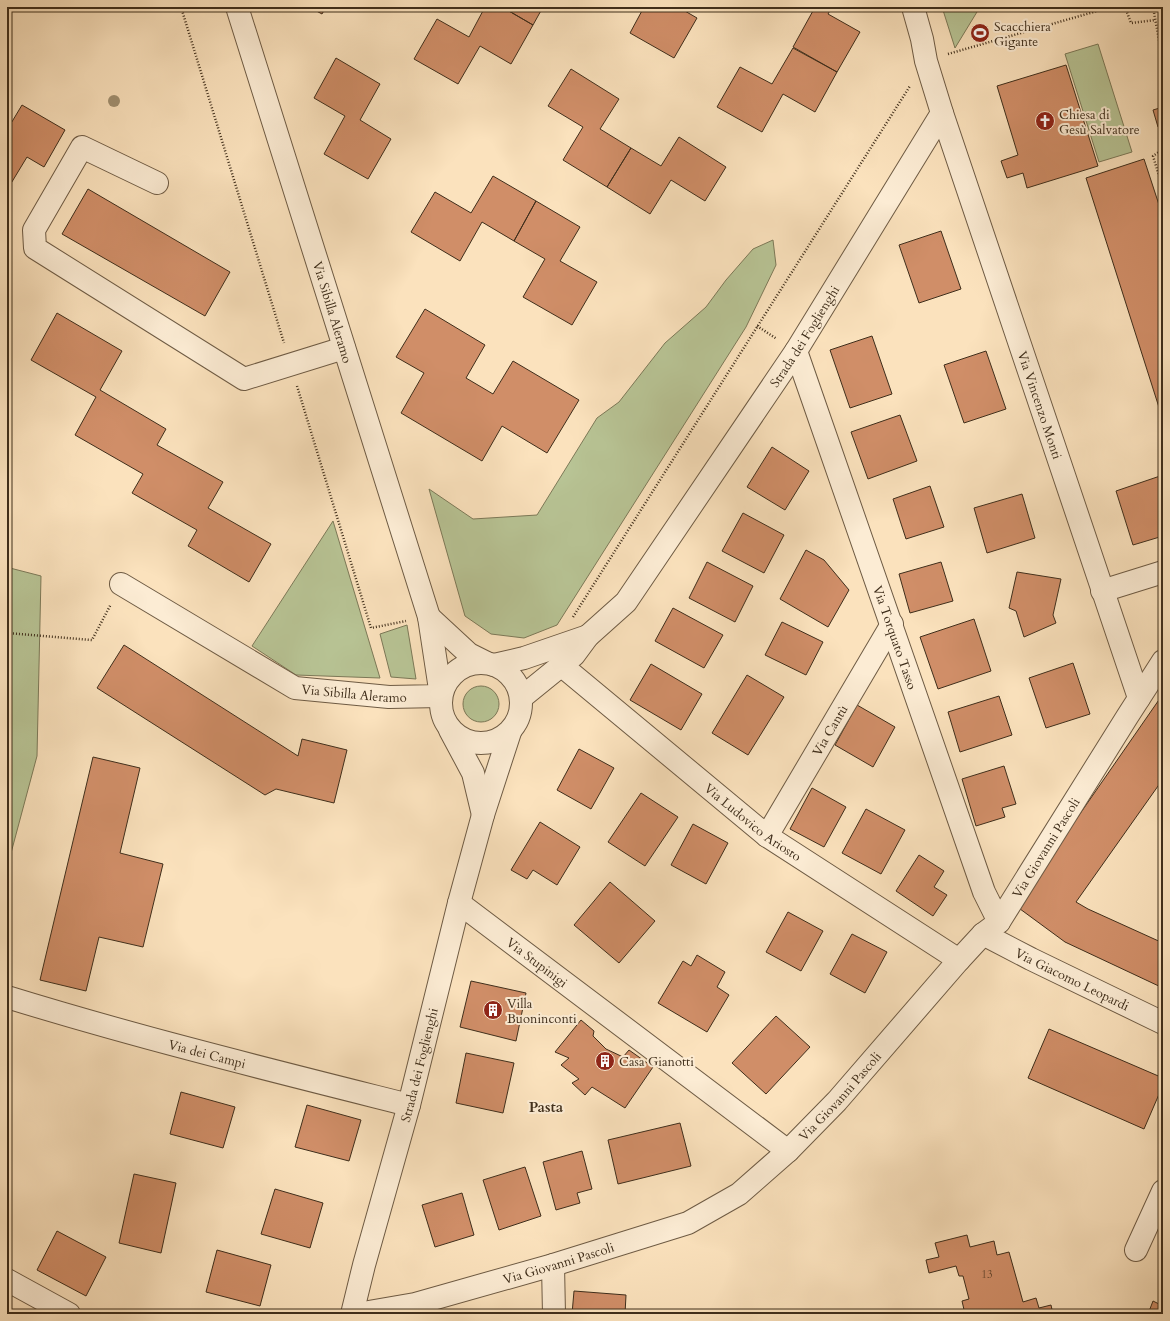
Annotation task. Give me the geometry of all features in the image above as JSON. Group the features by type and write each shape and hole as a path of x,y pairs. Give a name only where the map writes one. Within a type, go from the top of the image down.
{"street":[{"name":"Via Sibilla Aleramo","path":"121,584 295,688 389,697 441,696 429,617 237,7"},
{"path":"913,7 922,39 926,61 942,113"},
{"name":"Strada dei Foglienghi","path":"521,698 574,655 588,636 626,602 796,351 942,113"},
{"name":"Via Vincenzo Monti","path":"942,113 1139,698"},
{"path":"157,183 82,147 34,230 35,248 244,379 344,348"},
{"name":"Via Torquato Tasso","path":"796,351 984,892 991,928"},
{"path":"1102,591 1163,572"},
{"name":"Via Sibilla Aleramo","path":"429,617 469,654 491,664"},
{"name":"Via Cantù","path":"767,836 892,624"},
{"name":"Strada dei Foglienghi","path":"483,816 473,773 442,716 440,705 444,684 452,673 469,664 491,664 524,658 588,636"},
{"name":"Via Giovanni Pascoli","path":"357,1314 415,1304 553,1265 688,1223 739,1194 788,1151 837,1101 959,960 991,928 1163,661"},
{"name":"Strada dei Foglienghi","path":"352,1314 364,1265 409,1105 459,903 483,816 510,732 520,714 521,698 516,682 510,674 491,664"},
{"name":"Via Ludovico Ariosto","path":"561,665 767,836 959,960"},
{"path":"449,728 455,734 466,740 482,743 495,741 510,732"},
{"name":"Via Stupinigi","path":"459,903 788,1151"},
{"name":"Via Giacomo Leopardi","path":"991,928 1031,959 1163,1022"},
{"name":"Via dei Campi","path":"7,996 68,1016 171,1045 409,1105"},
{"path":"1136,1250 1163,1191"},
{"path":"553,1265 554,1314"},
{"path":"7,1280 69,1314"}],"path":[{"path":"7,11 21,7"},
{"path":"181,7 371,628 429,617"},
{"path":"572,618 926,61 1111,7"},
{"path":"1125,7 1131,23 1155,20"},
{"path":"1154,7 1163,62"},
{"path":"1163,148 1154,156 1163,189"},
{"path":"7,633 92,640 121,584"}],"green space":[{"path":"942,7 980,7 955,48"},
{"path":"1098,44 1132,152 1099,162 1065,54"},
{"path":"773,240 776,265 746,327 557,625 524,638 491,634 465,616 429,489 473,519 537,515 597,418 619,402 665,343 706,307 726,280 753,249"},
{"path":"333,521 380,678 296,675 252,646"},
{"path":"7,554 10,568 41,576 37,756 7,868"},
{"path":"407,625 416,679 391,677 380,634"},
{"path":"485,686 494,691 498,697 498,711 494,717 485,722 477,722 468,717 464,711 463,700 468,691 474,687"}],"building":[{"path":"309,7 326,7 322,14"},
{"path":"485,7 502,7 533,25 511,64 480,46 458,84 414,59 437,19 469,37"},
{"path":"502,7 543,7 533,25"},
{"path":"644,7 678,7 697,18 674,58 630,33"},
{"path":"811,7 832,7 828,14 860,32 837,72 793,47 814,9"},
{"path":"793,48 837,72 815,112 783,94 762,132 717,107 740,67 772,84"},
{"path":"336,58 380,84 360,120 391,139 368,179 324,154 345,116 314,98"},
{"name":"Chiesa di Gesù Salvatore","path":"1066,65 1098,166 1027,188 1023,173 1007,178 1001,161 1018,155 997,86"},
{"path":"571,69 619,99 600,129 631,148 607,187 563,160 583,127 548,106"},
{"path":"22,105 65,130 44,167 27,157 7,190 7,130"},
{"path":"1163,107 1163,125 1158,127 1153,110"},
{"path":"679,137 726,167 705,201 671,180 650,214 607,187 631,148 661,166"},
{"path":"1144,159 1163,217 1163,420 1086,178"},
{"path":"493,176 536,201 514,241 482,222 460,261 411,232 435,192 471,213"},
{"path":"88,189 230,272 205,316 62,234"},
{"path":"536,201 580,227 560,261 597,282 572,325 523,297 545,259 514,241"},
{"path":"941,231 961,289 919,303 899,245"},
{"path":"425,309 485,345 466,378 493,394 513,361 579,400 547,453 502,426 482,461 401,413 424,373 396,357"},
{"path":"57,313 122,351 100,390 166,429 157,445 223,482 208,508 271,544 249,582 188,546 197,530 132,493 143,474 75,435 96,397 31,360"},
{"path":"872,336 892,394 850,408 830,350"},
{"path":"986,351 1006,409 964,423 944,365"},
{"path":"900,415 917,461 868,479 851,432"},
{"path":"772,447 809,471 785,510 747,487"},
{"path":"1163,475 1163,536 1133,545 1116,491"},
{"path":"930,486 944,527 906,539 893,499"},
{"path":"1022,494 1035,538 987,553 974,508"},
{"path":"743,513 784,535 764,573 722,551"},
{"path":"806,550 824,560 849,590 828,627 780,599"},
{"path":"707,562 753,586 735,622 689,598"},
{"path":"941,562 953,601 910,613 899,574"},
{"path":"1017,572 1061,579 1053,615 1056,623 1024,637 1016,611 1009,608"},
{"path":"673,608 723,635 704,668 655,641"},
{"path":"974,619 991,671 938,689 920,637"},
{"path":"782,622 823,642 806,675 765,655"},
{"path":"124,645 298,756 302,739 347,750 334,803 276,789 265,795 97,688"},
{"path":"1073,663 1090,714 1046,728 1029,678"},
{"path":"651,664 702,694 681,730 630,700"},
{"path":"747,675 784,697 748,755 712,733"},
{"path":"1163,694 1163,779 1076,902 1088,909 1163,943 1163,988 1065,942 1016,906"},
{"path":"999,696 1012,735 960,752 948,712"},
{"path":"857,705 895,727 873,767 835,745"},
{"path":"579,749 614,768 591,809 557,790"},
{"path":"93,757 140,768 120,853 163,864 143,947 99,937 86,991 40,980"},
{"path":"1004,766 1016,804 1002,808 1005,817 976,826 962,779"},
{"path":"812,788 846,807 824,847 790,829"},
{"path":"641,793 678,817 645,866 608,842"},
{"path":"866,809 905,830 881,874 842,853"},
{"path":"540,822 580,847 557,885 533,870 527,879 511,870"},
{"path":"693,824 728,843 706,884 671,865"},
{"path":"919,855 944,871 934,887 947,895 933,916 896,891"},
{"path":"610,882 655,921 619,963 574,925"},
{"path":"788,912 823,931 801,971 766,952"},
{"path":"852,934 887,952 865,993 830,974"},
{"path":"697,955 725,972 717,987 729,995 707,1032 658,1003 683,961 691,966"},
{"name":"Villa Buoninconti","path":"471,981 526,993 516,1041 460,1027"},
{"path":"776,1016 810,1047 766,1094 732,1063"},
{"name":"Casa Gianotti","path":"581,1020 594,1031 593,1036 606,1049 623,1057 629,1050 653,1067 625,1108 592,1087 585,1095 572,1083 579,1079 561,1065 569,1058 555,1052"},
{"path":"1049,1029 1163,1078 1163,1085 1144,1129 1028,1078"},
{"path":"466,1053 514,1063 503,1113 456,1103"},
{"path":"181,1092 235,1107 223,1148 170,1134"},
{"path":"307,1105 361,1120 349,1161 295,1147"},
{"path":"680,1123 691,1166 618,1184 608,1140"},
{"path":"582,1151 592,1189 577,1193 580,1203 556,1210 543,1162"},
{"path":"525,1167 541,1216 499,1230 483,1180"},
{"path":"134,1174 176,1183 161,1253 119,1243"},
{"path":"275,1189 323,1203 310,1248 261,1234"},
{"path":"462,1193 474,1235 435,1247 422,1205"},
{"path":"57,1231 106,1257 86,1296 37,1270"},
{"path":"967,1235 970,1247 994,1241 997,1255 1009,1252 1023,1302 1036,1298 1039,1308 1051,1305 1053,1314 965,1314 962,1301 969,1299 963,1276 959,1276 956,1266 929,1273 926,1260 939,1257 935,1243"},
{"path":"217,1250 271,1265 260,1306 206,1292"},
{"path":"574,1291 626,1295 625,1314 572,1314"},
{"path":"1153,1301 1163,1306 1163,1314 1148,1314"}],"place":[{"name":"Scacchiera Gigante","path":"980,33"},
{"name":"Chiesa di Gesù Salvatore","path":"1045,121"},
{"name":"Villa Buoninconti","path":"493,1010"},
{"name":"Casa Gianotti","path":"605,1061"}],"district":[{"name":"Pasta","path":"546,1107"}]}
